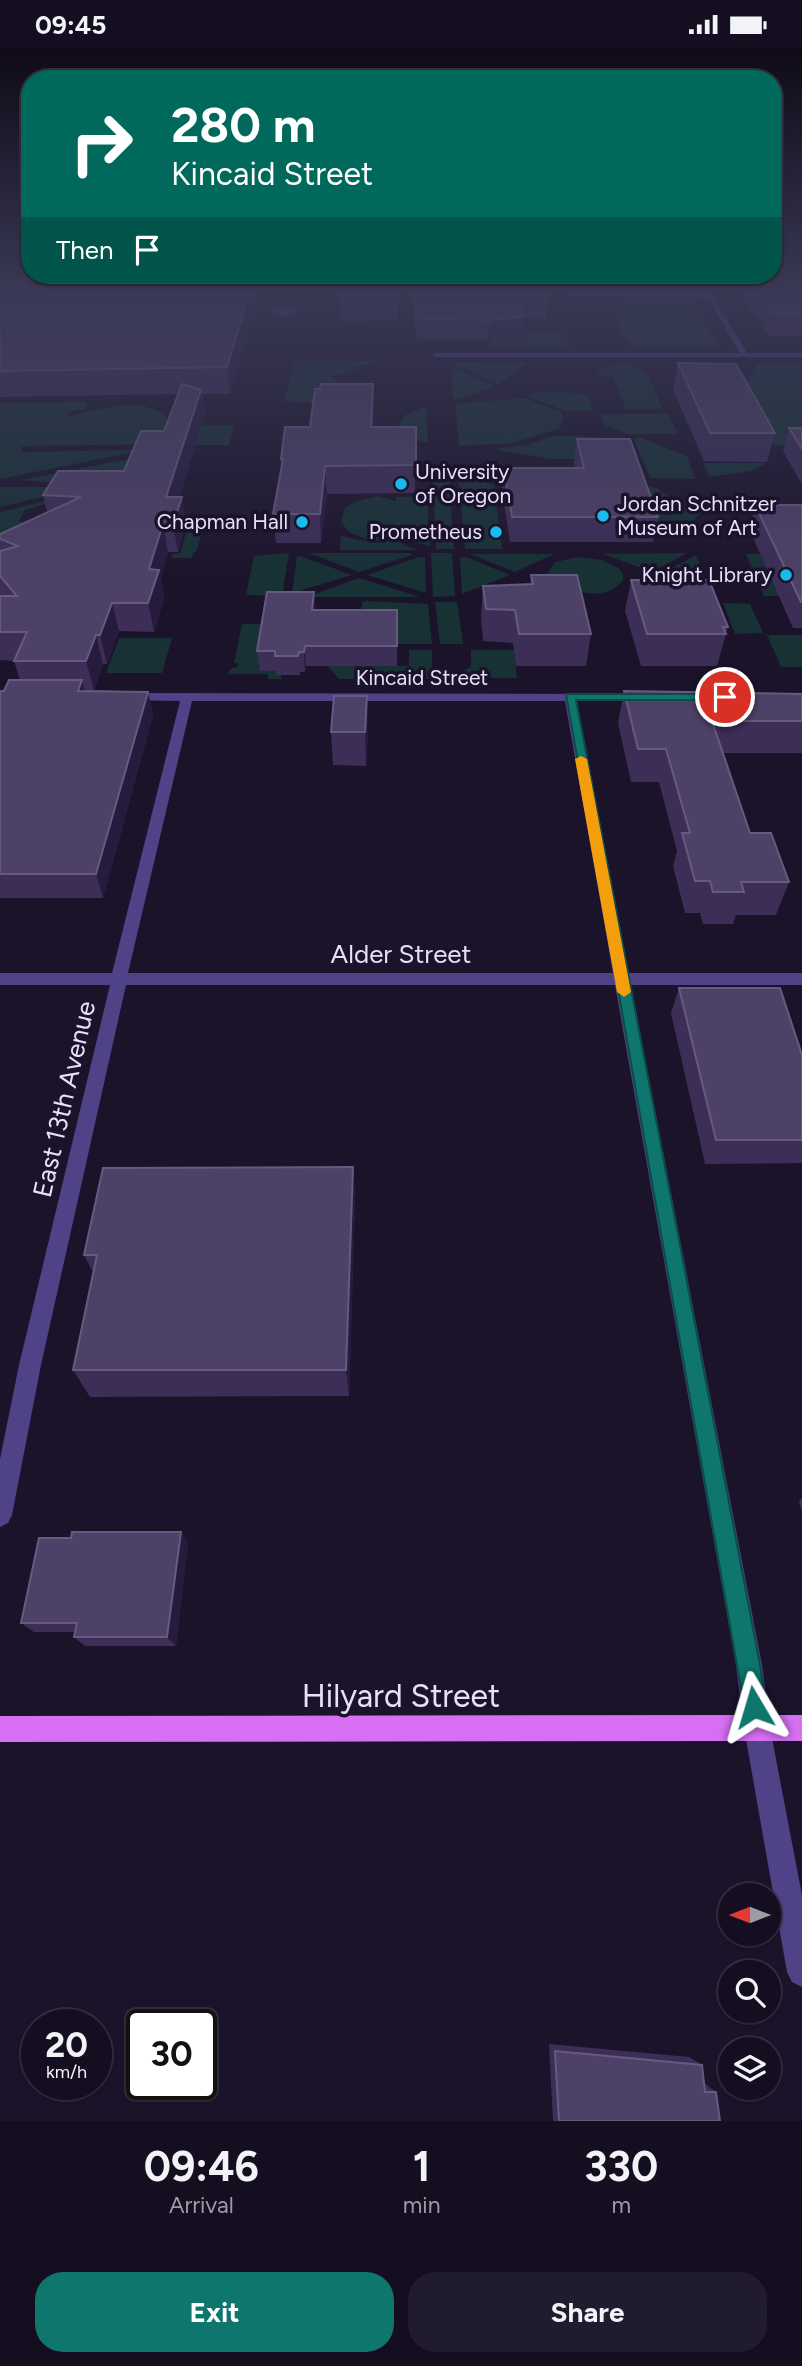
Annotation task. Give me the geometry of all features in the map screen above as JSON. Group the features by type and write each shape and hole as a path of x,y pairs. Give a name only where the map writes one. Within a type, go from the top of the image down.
{"main road":[{"name":"Hilyard Street","path":"0,1729 802,1728"}],"street":[{"name":"Kincaid Street","path":"108,697 653,697"},
{"name":"East 13th Avenue","path":"0,1515 30,1365 124,947 187,697"},
{"path":"570,697 749,1665 757,1728 802,1972"},
{"name":"Alder Street","path":"0,979 802,979"}],"green space":[{"path":"287,388 334,388 316,397 313,403 284,401"},
{"path":"452,388 491,388 467,397 453,399"},
{"path":"617,388 653,388 662,409 626,409"},
{"path":"744,388 802,388 802,446 773,445 743,390"},
{"path":"539,392 582,393 588,396 593,411 565,411 525,395"},
{"path":"524,398 561,412 563,417 560,428 513,443 459,446 455,404"},
{"path":"88,402 86,409 67,412 68,416 115,406 143,406 156,410 181,432 164,444 23,446 21,452 144,450 0,479 0,403"},
{"path":"426,406 428,443 413,439 399,425 405,415"},
{"path":"600,414 668,414 678,434 627,434 605,425"},
{"path":"234,425 229,445 191,445 201,426"},
{"path":"554,436 600,437 605,459 552,459 492,449 526,445"},
{"path":"634,438 641,438 687,456 695,479 650,478"},
{"path":"139,457 132,479 58,483 21,480"},
{"path":"703,463 766,463 752,471 709,477"},
{"path":"458,474 494,485 502,549 465,549"},
{"path":"433,475 449,475 454,549 436,549"},
{"path":"643,486 656,488 683,507 701,512 689,531 657,524"},
{"path":"0,487 55,487 51,495 0,507"},
{"path":"378,496 396,501 396,497 427,496 430,546 394,537 384,541 366,539 349,532 341,522 345,508 357,501"},
{"path":"54,499 25,510 19,521 38,528 0,559 0,512"},
{"path":"189,523 205,523 196,552 192,558 171,558 173,554 180,553"},
{"path":"341,536 375,543 395,540 417,550 340,550"},
{"path":"289,553 282,596 246,595 254,556"},
{"path":"309,553 411,553 412,555 359,572"},
{"path":"431,553 452,553 455,596 433,597"},
{"path":"687,553 652,572 603,554"},
{"path":"470,554 554,554 515,572"},
{"path":"746,554 760,554 779,596 764,596"},
{"path":"297,556 303,557 352,575 292,593"},
{"path":"697,556 710,595 659,575"},
{"path":"425,557 426,593 367,575"},
{"path":"460,557 466,557 510,575 462,594"},
{"path":"577,557 601,560 618,568 623,574 623,580 615,588 597,594 577,591 549,579 547,573 556,562"},
{"path":"359,578 420,597 306,597"},
{"path":"362,602 428,604 432,644 397,644 397,629 361,620"},
{"path":"435,602 457,602 463,644 440,644"},
{"path":"723,603 750,604 763,633 735,634"},
{"path":"242,624 263,624 282,679 268,679 268,674 227,674 237,667 238,663 234,663"},
{"path":"767,635 802,635 802,667 781,667"},
{"path":"119,638 172,638 162,673 106,673"},
{"path":"409,650 432,650 432,667 436,672 436,679 339,679 318,655 336,666 409,666"},
{"path":"471,650 514,650 517,678 459,678 459,673 471,667"}],"building":[{"path":"181,388 201,390 166,497 182,497 173,524 163,524 149,569 159,570 148,603 112,603 100,635 96,635 86,661 14,661 27,632 0,632 0,596 17,596 0,576 0,551 18,546 0,539 0,534 81,497 43,495 58,471 124,471 141,431 164,431"},
{"path":"373,388 371,427 416,427 416,465 325,466 320,514 273,514 283,459 285,427 310,427 315,389"},
{"path":"689,388 749,388 775,433 710,433"},
{"path":"789,428 802,428 802,449"},
{"path":"577,439 630,439 658,517 512,517 504,468 584,468"},
{"path":"755,505 802,505 802,602 801,602"},
{"path":"531,575 577,575 591,634 519,634 515,610 486,609 483,586 533,584"},
{"path":"631,580 709,580 728,627 723,627 726,634 647,634"},
{"path":"267,592 314,592 312,610 397,610 397,646 305,646 304,652 299,652 298,656 275,656 275,651 257,651"},
{"path":"9,680 82,680 78,691 148,692 96,874 0,874 0,691 4,691"},
{"path":"624,691 802,694 802,721 712,721 750,833 771,833 789,882 741,882 744,892 713,892 710,881 695,881 682,833 690,833 666,749 638,749"},
{"path":"334,696 367,696 365,732 331,732"},
{"path":"679,988 780,988 802,1055 802,1140 716,1140"},
{"path":"353,1167 346,1370 73,1370 97,1255 84,1255 103,1168"},
{"path":"72,1532 181,1532 167,1637 74,1637 77,1623 21,1623 39,1538 71,1538"},
{"path":"555,2051 702,2065 705,2092 716,2092 720,2121 559,2121"}],"slow traffic":[{"path":"581,759 624,992"}],"place":[{"name":"University of Oregon","path":"401,484"},
{"name":"Jordan Schnitzer Museum of Art","path":"603,516"},
{"name":"Chapman Hall","path":"302,522"},
{"name":"Prometheus","path":"496,532"},
{"name":"Knight Library","path":"786,575"}],"route":[{"path":"725,697 570,697 749,1665 754,1707"}]}
